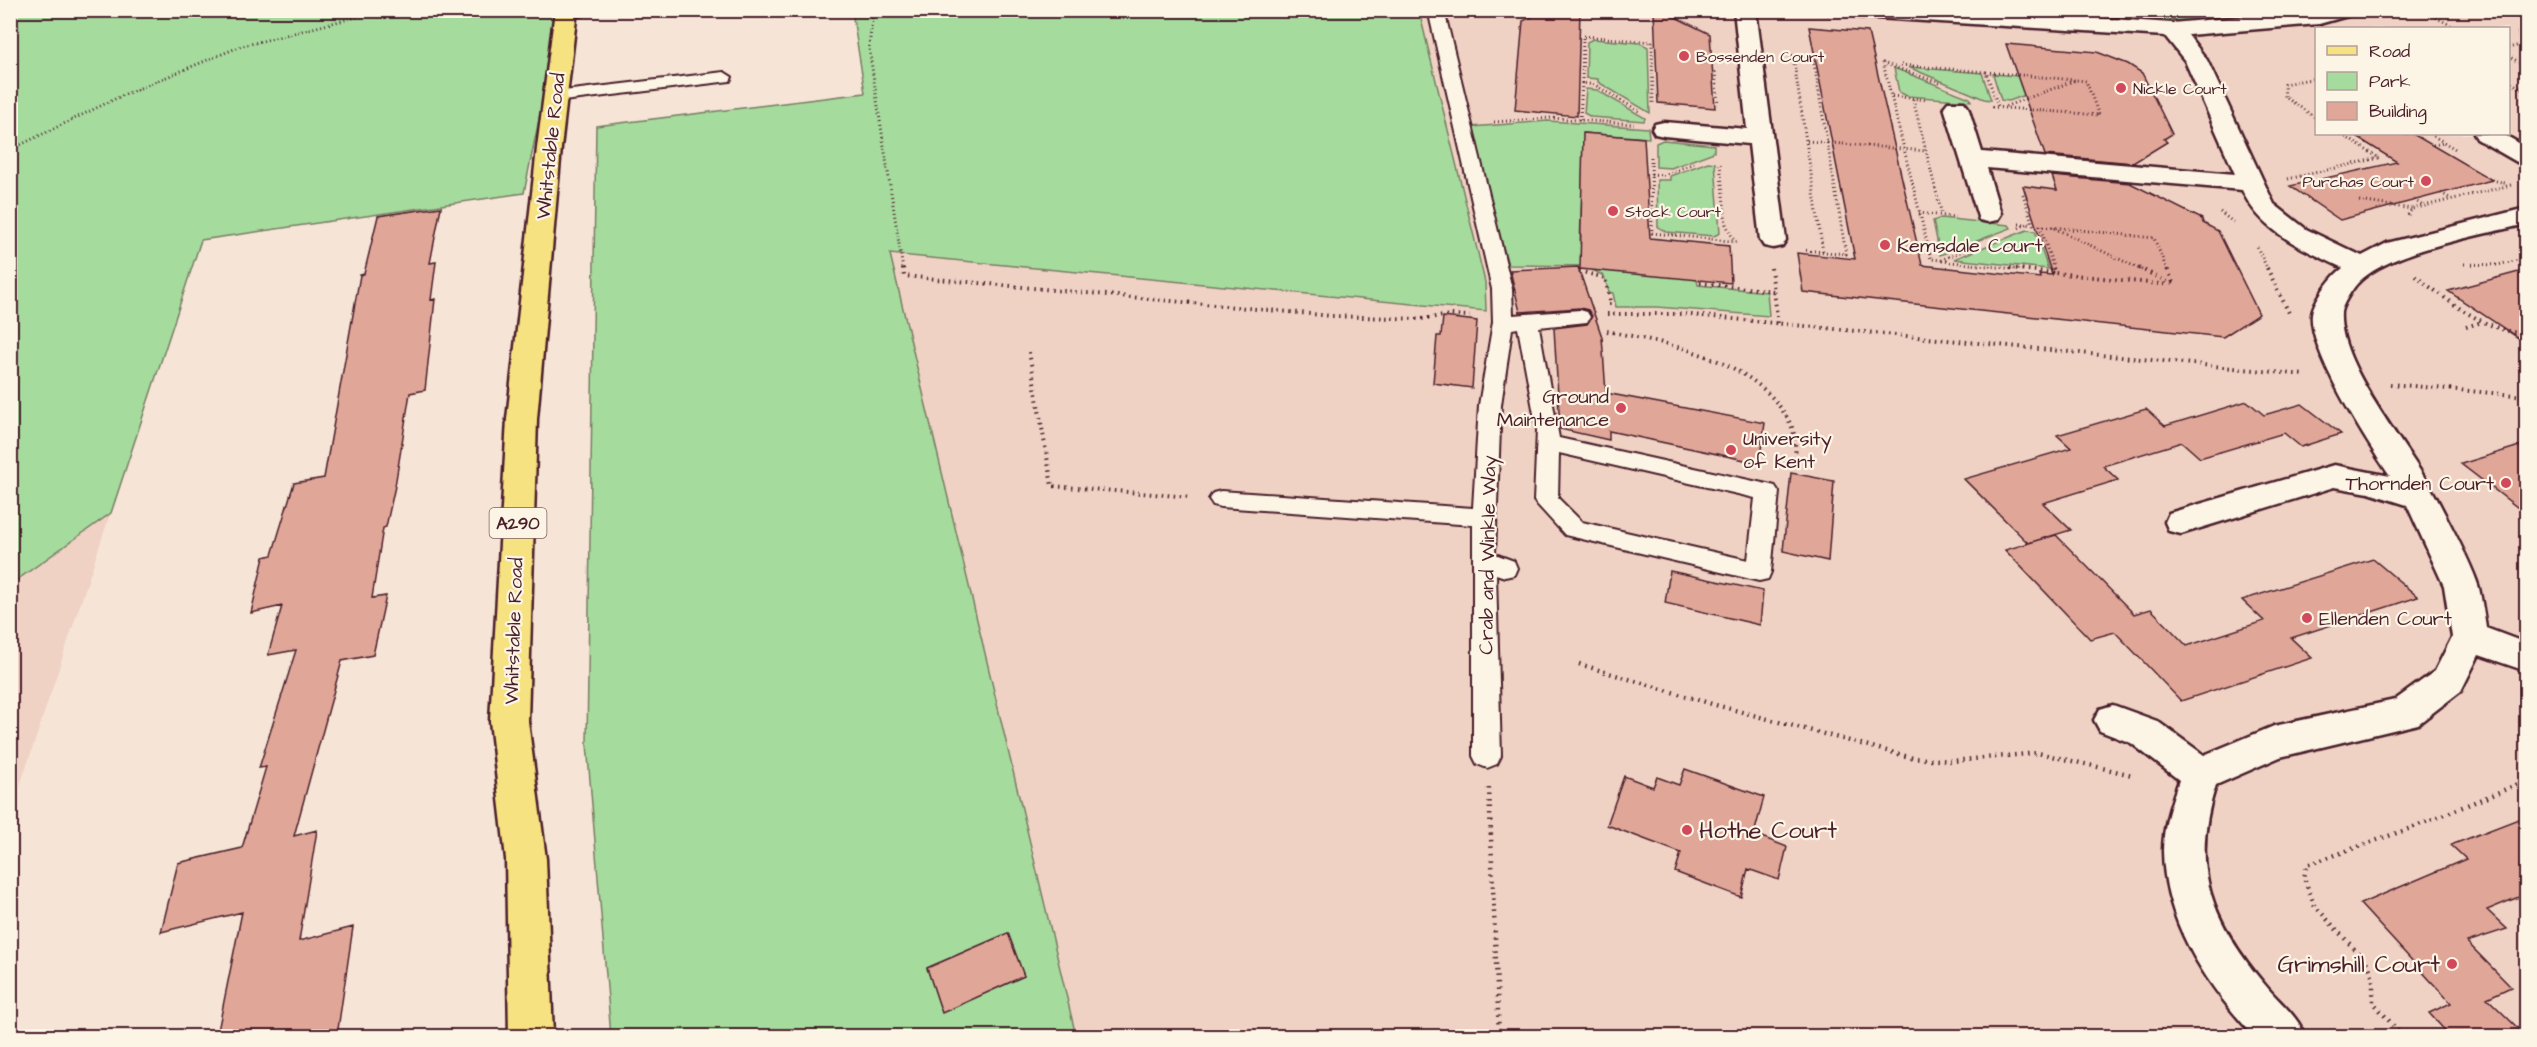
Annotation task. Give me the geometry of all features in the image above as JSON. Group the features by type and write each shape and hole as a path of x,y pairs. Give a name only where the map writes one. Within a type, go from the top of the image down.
{"main road":[{"name":"Whitstable Road","path":"531,1036 526,859 509,722 522,419 555,97 572,11"}],"street":[{"path":"1745,10 1760,138 1779,249"},
{"path":"1860,10 2172,30 2307,18 2343,10"},
{"path":"2172,30 2196,60 2263,207 2284,227 2362,266"},
{"path":"1956,107 1972,159 1977,216"},
{"path":"1653,121 1760,138"},
{"path":"2488,135 2526,157"},
{"path":"1972,159 2251,183"},
{"path":"2283,1036 2248,1001 2205,939 2184,883 2182,834 2194,786 2274,742 2405,712 2448,681 2470,637 2461,585 2420,497 2380,437 2347,380 2328,332 2327,310 2346,279 2362,266 2397,249 2526,216"},
{"path":"2181,522 2334,476 2370,482 2420,497"},
{"path":"2470,637 2526,657"},
{"path":"2113,720 2144,732 2194,786"}],"lane":[{"name":"Crab and Winkle Way","path":"1436,10 1502,289 1515,321 1490,405 1485,517 1494,564 1487,756"},
{"path":"555,97 724,77"},
{"path":"1548,443 1767,492 1759,572 1574,529 1546,501 1548,430 1515,321 1580,317"},
{"path":"1221,499 1485,517"}],"path":[{"path":"10,150 123,95 240,47 383,10"},
{"path":"873,10 869,48 904,276 1332,316 1421,319 1451,315 1515,321"},
{"path":"2422,10 2454,27"},
{"path":"2526,31 2517,34 2518,38 2526,44"},
{"path":"1464,124 1551,118 1580,120 1653,121 1652,42 1583,36 1580,120"},
{"path":"2510,48 2526,44"},
{"path":"1778,324 1774,291 1779,249 1845,254 1813,57 1793,56 1823,252"},
{"path":"2510,57 2526,66"},
{"path":"1715,61 1718,105"},
{"path":"1895,64 2086,81 2099,115 1992,106 1995,114"},
{"path":"1986,72 1998,106"},
{"path":"2315,78 2284,84 2285,97 2315,116"},
{"path":"2004,107 2076,80"},
{"path":"2510,82 2526,91"},
{"path":"1582,83 1595,85 1644,114"},
{"path":"2520,93 2526,91"},
{"path":"1892,96 1931,259 2174,285"},
{"path":"1913,99 1942,215"},
{"path":"2288,185 2288,179 2379,159 2343,135"},
{"path":"2432,135 2464,155"},
{"path":"1807,141 1926,151"},
{"path":"2433,145 2445,143"},
{"path":"1651,152 1652,233 1745,243"},
{"path":"1719,154 1726,224 1734,242"},
{"path":"2359,201 2412,209 2512,185 2493,173"},
{"path":"2441,193 2452,200"},
{"path":"2414,200 2424,206"},
{"path":"2211,208 2239,227"},
{"path":"2404,221 2412,209"},
{"path":"1919,213 1977,216"},
{"path":"2016,229 2027,224 2018,224"},
{"path":"2033,225 2154,238 2174,285"},
{"path":"2040,226 2055,273"},
{"path":"2052,227 2174,285"},
{"path":"1941,260 1984,242"},
{"path":"2254,243 2265,258 2291,317"},
{"path":"2455,264 2498,266 2526,258"},
{"path":"1579,271 1605,278 1611,304 1616,313"},
{"path":"2424,273 2414,276 2482,322 2514,334 2526,334"},
{"path":"1700,283 1774,291"},
{"path":"1601,304 1611,304"},
{"path":"1580,317 1616,313 1682,314 2526,396"},
{"path":"1551,319 1644,338 1694,352 1730,367 1768,391 1792,426 1796,462"},
{"path":"2466,327 2482,322"},
{"path":"1029,352 1052,486 1221,499"},
{"path":"1579,664 1712,704 1914,758 1952,761 2038,753 2194,786"},
{"path":"1487,756 1499,1036"},
{"path":"2402,1036 2373,1002 2373,978 2368,964 2309,900 2302,875 2307,865 2411,828 2526,781"}],"shaded area":[{"name":"University of Kent","path":"852,11 2526,11 2526,1036 1076,1036 889,253"},
{"path":"11,216 201,240 11,813"}],"green space":[{"path":"11,11 561,11 524,193 201,240 111,513 11,584"},
{"path":"852,11 1419,11 1485,282 1486,311 890,254 1076,1036 611,1036 587,744 596,126 865,93","holes":["1008,933 1024,976 942,1012 927,968"]},
{"path":"1977,11 2284,11 2246,17 2169,22"},
{"path":"1593,39 1640,43 1648,47 1650,113 1598,82 1598,79 1586,78 1587,42"},
{"path":"1908,67 1982,73 1991,100 1984,99"},
{"path":"1894,68 1970,98 1971,101 1907,96 1899,92"},
{"path":"1993,74 2067,80 2009,101 2001,100"},
{"path":"1586,89 1597,90 1645,118 1644,121 1591,117 1584,113"},
{"path":"1548,121 1648,128 1649,138 1584,133 1580,243 1593,252 1697,280 1698,285 1767,292 1769,316 1657,307 1616,307 1613,293 1609,292 1604,276 1585,266 1508,265 1471,127"},
{"path":"1663,140 1714,145 1714,152 1671,168 1656,167 1656,143"},
{"path":"1708,162 1715,163 1720,233 1714,236 1666,232 1658,227 1657,180 1670,180 1670,176"},
{"path":"1941,218 2009,225 2011,228 1940,255 1933,221"},
{"path":"2027,230 2035,231 2048,269 1954,259"}],"building":[{"path":"1535,10 1580,10 1577,116 1515,110 1523,21 1534,16"},
{"path":"1654,10 1661,10 1710,34 1715,108 1658,103"},
{"name":"Kemsdale Court","path":"1809,27 1868,32 1922,265 2040,278 2039,274 2052,275 2023,186 2057,190 2052,176 2130,183 2202,219 2203,223 2218,231 2259,314 2223,337 1803,292 1797,253 1855,259"},
{"path":"2006,44 2097,52 2128,64 2142,73 2172,134 2164,139 2167,142 2133,163 2045,155"},
{"name":"Stock Court","path":"1583,133 1644,138 1650,238 1729,246 1731,283 1580,269"},
{"name":"Purchas Court","path":"2354,135 2415,135 2492,180 2340,220 2290,186 2397,162"},
{"path":"441,207 430,263 436,262 431,300 435,299 425,390 410,393 395,486 386,527 383,528 372,598 386,596 373,655 342,661 294,836 317,830 299,941 353,927 337,1036 217,1036 242,912 161,932 178,863 242,848 266,767 259,768 296,650 268,655 282,606 251,613 264,557 272,555 294,483 324,478 360,275 364,274 378,216"},
{"name":"Ground Maintenance","path":"1578,267 1602,337 1606,393 1765,423 1759,463 1609,431 1609,440 1560,429 1554,328 1587,324 1592,316 1588,310 1580,308 1520,312 1510,270"},
{"path":"2526,270 2526,343 2448,291"},
{"path":"1443,317 1477,321 1472,388 1433,383 1437,336 1441,336"},
{"path":"2247,401 2264,415 2302,404 2341,434 2301,447 2284,433 2200,458 2182,442 2103,466 2118,480 2043,503 2071,530 2028,543 1964,479 2071,448 2057,435 2146,409 2165,426"},
{"name":"Thornden Court","path":"2526,444 2526,514 2461,464"},
{"path":"1791,473 1834,481 1828,561 1783,551"},
{"name":"Ellenden Court","path":"2056,535 2134,614 2151,609 2187,646 2264,621 2242,600 2373,559 2418,597 2291,638 2312,658 2181,701 2115,632 2090,639 2005,550"},
{"path":"1670,571 1763,591 1760,625 1665,603"},
{"name":"Hothe Court","path":"1685,769 1764,797 1754,834 1787,847 1779,880 1748,869 1741,897 1675,872 1681,853 1607,825 1624,776 1653,787 1657,777 1679,785"},
{"name":"Grimshill Court","path":"2526,816 2526,894 2487,910 2507,929 2467,942 2511,987 2487,998 2526,1036 2450,1036 2429,1013 2451,1003 2360,904 2466,859 2451,845"},
{"path":"1008,933 1024,976 942,1013 927,968"}],"place":[{"name":"Bossenden Court","path":"1684,56"},
{"name":"Nickle Court","path":"2121,88"},
{"name":"Purchas Court","path":"2426,181"},
{"name":"Stock Court","path":"1613,211"},
{"name":"Kemsdale Court","path":"1885,245"},
{"name":"Ground Maintenance","path":"1621,408"},
{"name":"University of Kent","path":"1731,450"},
{"name":"Thornden Court","path":"2506,483"},
{"name":"Ellenden Court","path":"2307,618"},
{"name":"Hothe Court","path":"1687,830"},
{"name":"Grimshill Court","path":"2452,964"}]}
